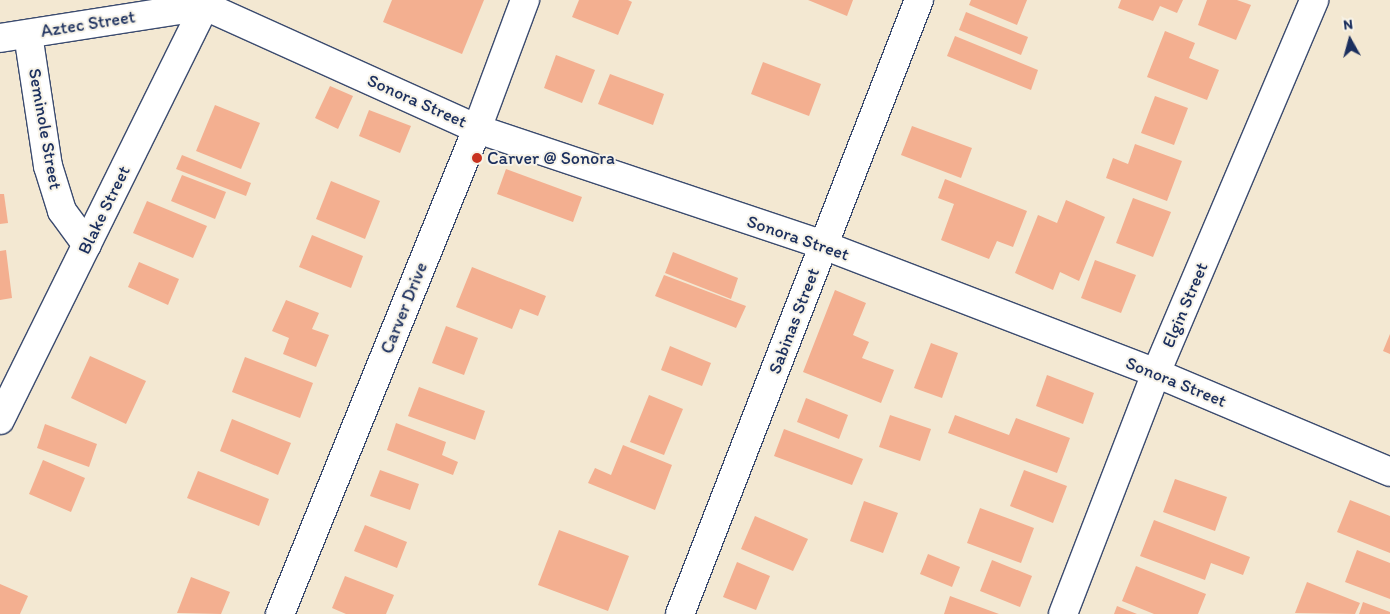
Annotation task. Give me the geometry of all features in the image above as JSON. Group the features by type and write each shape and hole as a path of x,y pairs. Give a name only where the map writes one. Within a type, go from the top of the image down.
{"street":[{"name":"Carver Drive","path":"280,614 477,128 525,0"},
{"name":"Sabinas Street","path":"680,614 920,0"},
{"name":"Elgin Street","path":"1063,614 1156,373 1314,0"},
{"name":"Sonora Street","path":"207,3 477,128 823,245 1156,373 1390,472"},
{"name":"Aztec Street","path":"0,38 207,3"},
{"name":"Blake Street","path":"0,420 207,3"},
{"name":"Seminole Street","path":"28,34 48,166 62,211 87,245"}],"building":[{"path":"392,0 484,0 462,54 383,22"},
{"path":"579,0 628,0 632,2 618,35 572,17"},
{"path":"808,0 853,0 847,16"},
{"path":"971,0 1027,0 1017,25 969,5"},
{"path":"1121,0 1183,0 1177,13 1160,6 1153,21 1118,8"},
{"path":"1207,0 1237,0 1251,5 1236,40 1198,25"},
{"path":"966,12 1028,37 1021,55 959,30"},
{"path":"1165,31 1195,43 1189,58 1219,70 1207,100 1147,77"},
{"path":"955,36 1038,70 1031,90 947,56"},
{"path":"556,55 595,70 582,103 544,88"},
{"path":"763,62 821,84 809,116 751,94"},
{"path":"610,74 664,94 653,125 598,104"},
{"path":"330,86 353,96 338,129 315,118"},
{"path":"1155,96 1188,108 1174,145 1141,133"},
{"path":"215,105 260,123 241,169 196,151"},
{"path":"369,110 411,126 400,153 359,136"},
{"path":"912,126 972,148 961,178 901,155"},
{"path":"1135,144 1182,161 1167,201 1106,178 1113,158 1128,164"},
{"path":"182,155 251,183 246,196 176,169"},
{"path":"506,169 582,197 573,222 497,194"},
{"path":"182,175 226,192 215,219 171,201"},
{"path":"945,179 1027,211 1013,247 997,241 989,259 941,240 954,204 938,198"},
{"path":"331,181 380,201 365,239 316,219"},
{"path":"0,194 4,194 8,223 0,224"},
{"path":"1133,198 1171,212 1153,257 1116,243"},
{"path":"1066,200 1105,217 1079,281 1060,272 1053,290 1015,273 1038,215 1057,223"},
{"path":"147,201 207,226 193,258 133,233"},
{"path":"312,235 363,256 351,288 299,267"},
{"path":"6,250 12,298 0,300 0,251"},
{"path":"673,252 738,278 731,299 665,273"},
{"path":"1095,260 1136,275 1121,313 1081,298"},
{"path":"139,262 179,279 168,305 128,287"},
{"path":"472,267 546,296 538,316 520,309 512,329 456,307"},
{"path":"664,275 746,306 736,328 655,296"},
{"path":"835,290 866,303 853,335 869,342 862,358 894,370 881,403 803,372"},
{"path":"286,300 319,313 312,329 329,335 316,367 283,354 289,338 272,331"},
{"path":"446,326 478,338 464,375 432,363"},
{"path":"1390,334 1390,354 1383,351"},
{"path":"931,343 958,353 942,398 914,388"},
{"path":"670,346 711,363 702,386 661,370"},
{"path":"90,356 146,381 126,424 71,398"},
{"path":"245,357 313,383 300,418 232,392"},
{"path":"1047,375 1094,393 1083,424 1036,406"},
{"path":"419,387 485,411 475,440 408,416"},
{"path":"649,395 683,409 664,455 630,442"},
{"path":"806,398 848,415 839,439 797,422"},
{"path":"890,415 931,429 920,461 879,447"},
{"path":"955,415 1009,435 1016,418 1070,438 1057,473 948,433"},
{"path":"232,419 291,443 278,475 220,451"},
{"path":"396,423 446,442 442,455 458,462 453,475 387,450"},
{"path":"45,424 97,444 89,467 37,448"},
{"path":"784,429 863,459 852,485 774,456"},
{"path":"623,445 672,465 655,510 588,483 595,468 611,475"},
{"path":"43,460 85,478 71,512 29,494"},
{"path":"380,470 419,484 410,510 370,496"},
{"path":"1024,470 1067,486 1053,523 1010,506"},
{"path":"198,471 269,499 259,526 187,498"},
{"path":"1175,479 1227,497 1215,531 1163,512"},
{"path":"1350,500 1390,516 1390,553 1337,532"},
{"path":"864,501 898,513 883,553 850,541"},
{"path":"980,508 1034,528 1021,563 967,543"},
{"path":"755,516 808,539 793,571 741,549"},
{"path":"1154,520 1250,557 1243,575 1211,563 1205,580 1140,556"},
{"path":"365,525 407,542 397,568 354,551"},
{"path":"559,530 629,556 608,611 538,585"},
{"path":"1357,550 1390,563 1390,599 1345,582"},
{"path":"928,554 960,567 952,587 920,574"},
{"path":"992,560 1032,576 1020,607 980,591"},
{"path":"737,562 770,576 756,610 723,597"},
{"path":"1136,566 1206,594 1198,614 1154,614 1122,601"},
{"path":"345,576 394,595 386,614 346,614 332,608"},
{"path":"191,577 230,592 221,614 177,613"},
{"path":"1307,582 1360,603 1355,614 1295,613"},
{"path":"0,584 28,596 20,614 0,614"},
{"path":"950,596 999,614 944,614"},
{"path":"1363,602 1390,612 1390,614 1359,614"},
{"path":"1117,606 1137,614 1114,614"}],"place":[{"name":"Carver @ Sonora","path":"477,158"}]}
